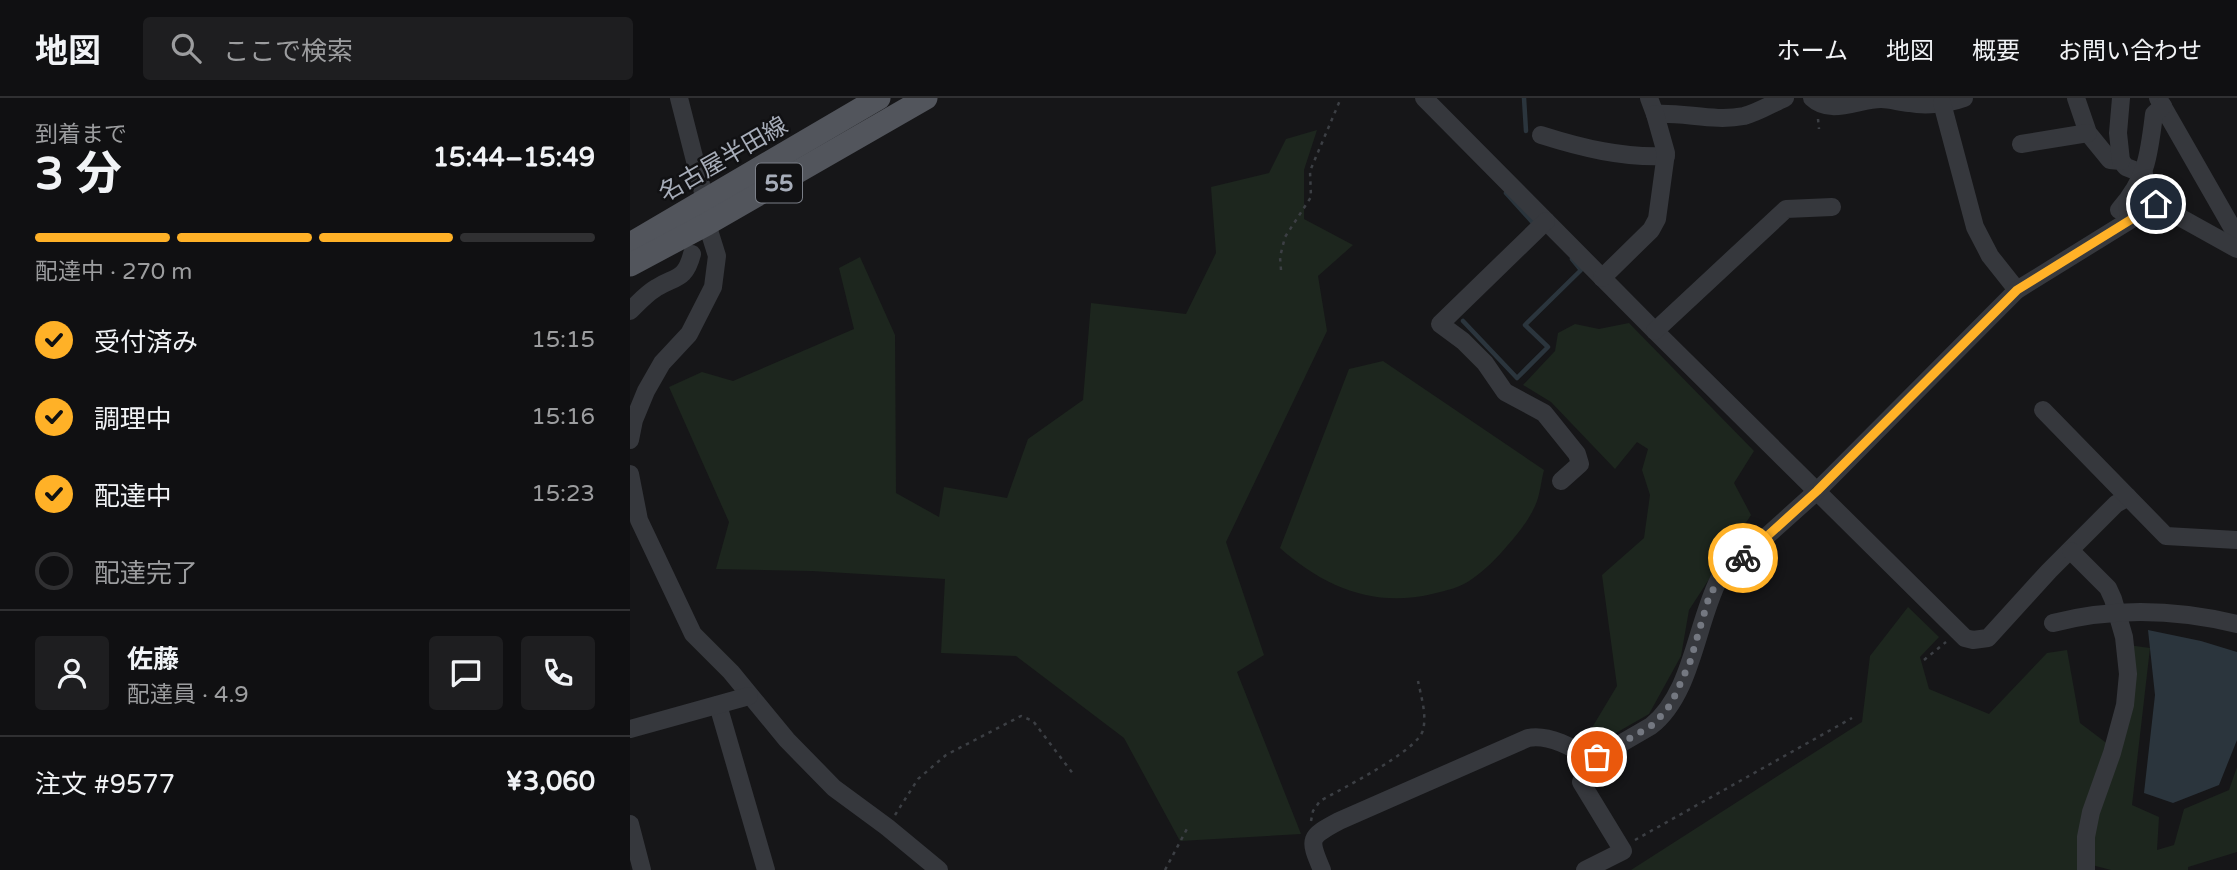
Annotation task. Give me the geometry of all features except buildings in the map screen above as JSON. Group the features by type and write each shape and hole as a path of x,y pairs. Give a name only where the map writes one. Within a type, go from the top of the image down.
{"main road":[{"name":"名古屋半田線","path":"630,244 879,98"},
{"name":"名古屋半田線","path":"630,265 707,224 926,98"}],"street":[{"path":"630,440 634,420 646,391 662,363 689,334 713,287 717,256 707,224 705,200 679,98"},
{"path":"1424,98 1958,632 1973,640 1988,638 2049,571 2116,504 2128,497"},
{"path":"1636,98 1649,103 1732,118 1758,112 1785,98"},
{"path":"1812,98 1817,103 1841,106 1882,99 1912,104 1942,103 1964,98"},
{"path":"2076,98 2088,133 2110,160 2121,161"},
{"path":"2121,98 2118,133 2121,161 2141,180 2156,204 2237,249"},
{"path":"2119,210 2141,180 2151,146 2154,114 2161,102"},
{"path":"2161,102 2237,236"},
{"path":"1602,278 1651,230 1657,219 1665,156 1663,139 1649,103"},
{"path":"1942,103 1975,227 1990,256 2017,290"},
{"path":"2021,144 2088,133"},
{"path":"1541,135 1575,146 1620,155 1665,156"},
{"path":"1585,870 1623,851 1581,782 1589,762 1659,720 1672,702 1690,662 1709,597 1719,579 1817,491 2017,290 2156,204"},
{"path":"1655,331 1786,209 1832,207"},
{"path":"1546,221 1440,324 1485,363 1505,392 1544,413 1577,454 1580,464 1561,481"},
{"path":"630,311 658,286 681,276 689,266 692,254"},
{"path":"2043,410 2166,536 2237,540"},
{"path":"630,474 639,520 692,634 731,672 787,740 834,788 939,870"},
{"path":"2071,551 2108,588 2117,611 2127,654 2125,705 2112,753 2091,812 2086,837 2086,870"},
{"path":"2053,623 2135,610 2185,614 2237,624"},
{"path":"630,729 749,696"},
{"path":"718,705 766,870"},
{"path":"1322,870 1313,849 1312,842 1316,833 1528,738 1544,737 1583,755 1589,762"},
{"path":"630,824 642,870"}],"path":[{"path":"1280,270 1285,237 1311,197 1310,171 1341,98"},
{"path":"1924,660 1958,632"},
{"path":"1316,833 1311,820 1312,811 1320,801 1388,762 1420,738 1424,728 1418,681"},
{"path":"887,827 918,779 946,755 1021,716 1033,721 1074,775"},
{"path":"1621,848 1852,718"},
{"path":"1165,870 1188,827"}],"shaded area":[{"path":"1317,130 1304,170 1304,219 1353,245 1318,276 1327,331 1226,542 1264,655 1237,672 1301,834 1180,841 1124,738 1016,656 941,653 945,579 812,571 716,569 729,522 669,387 702,372 733,381 854,329 839,268 860,257 895,335 896,493 939,517 944,487 1007,498 1028,439 1083,400 1091,303 1186,314 1216,253 1211,187 1269,173 1286,139"},
{"path":"1629,323 1754,451 1734,483 1751,515 1689,610 1681,656 1649,714 1595,745 1590,731 1617,686 1602,575 1644,538 1650,495 1642,470 1648,449 1637,442 1615,469 1551,402 1523,385 1555,351 1558,333 1575,324 1599,329"},
{"path":"1383,361 1544,470 1538,498 1529,517 1491,564 1458,586 1411,598 1370,596 1351,591 1314,574 1280,548 1349,369"},
{"path":"1908,607 1939,637 1920,657 1929,689 1989,714 2047,653 2067,650 2080,723 2117,751 2128,645 2150,648 2132,805 2159,817 2157,850 2174,845 2184,809 2229,790 2237,767 2237,852 2188,867 2188,870 2111,870 2088,864 2084,870 1631,870 1862,722 1870,656"},
{"path":"2148,630 2237,652 2237,740 2219,785 2173,803 2144,793 2155,695"}],"waterway":[{"path":"1524,98 1526,131"},
{"path":"1506,193 1534,224"},
{"path":"1463,321 1517,378 1548,347 1525,325 1581,270 1572,259"}],"way so far":[{"path":"1597,757 1651,726 1665,712 1690,662 1709,597 1719,579 1743,558"}],"route":[{"path":"1743,558 1817,491 2017,290 2156,204"}]}
